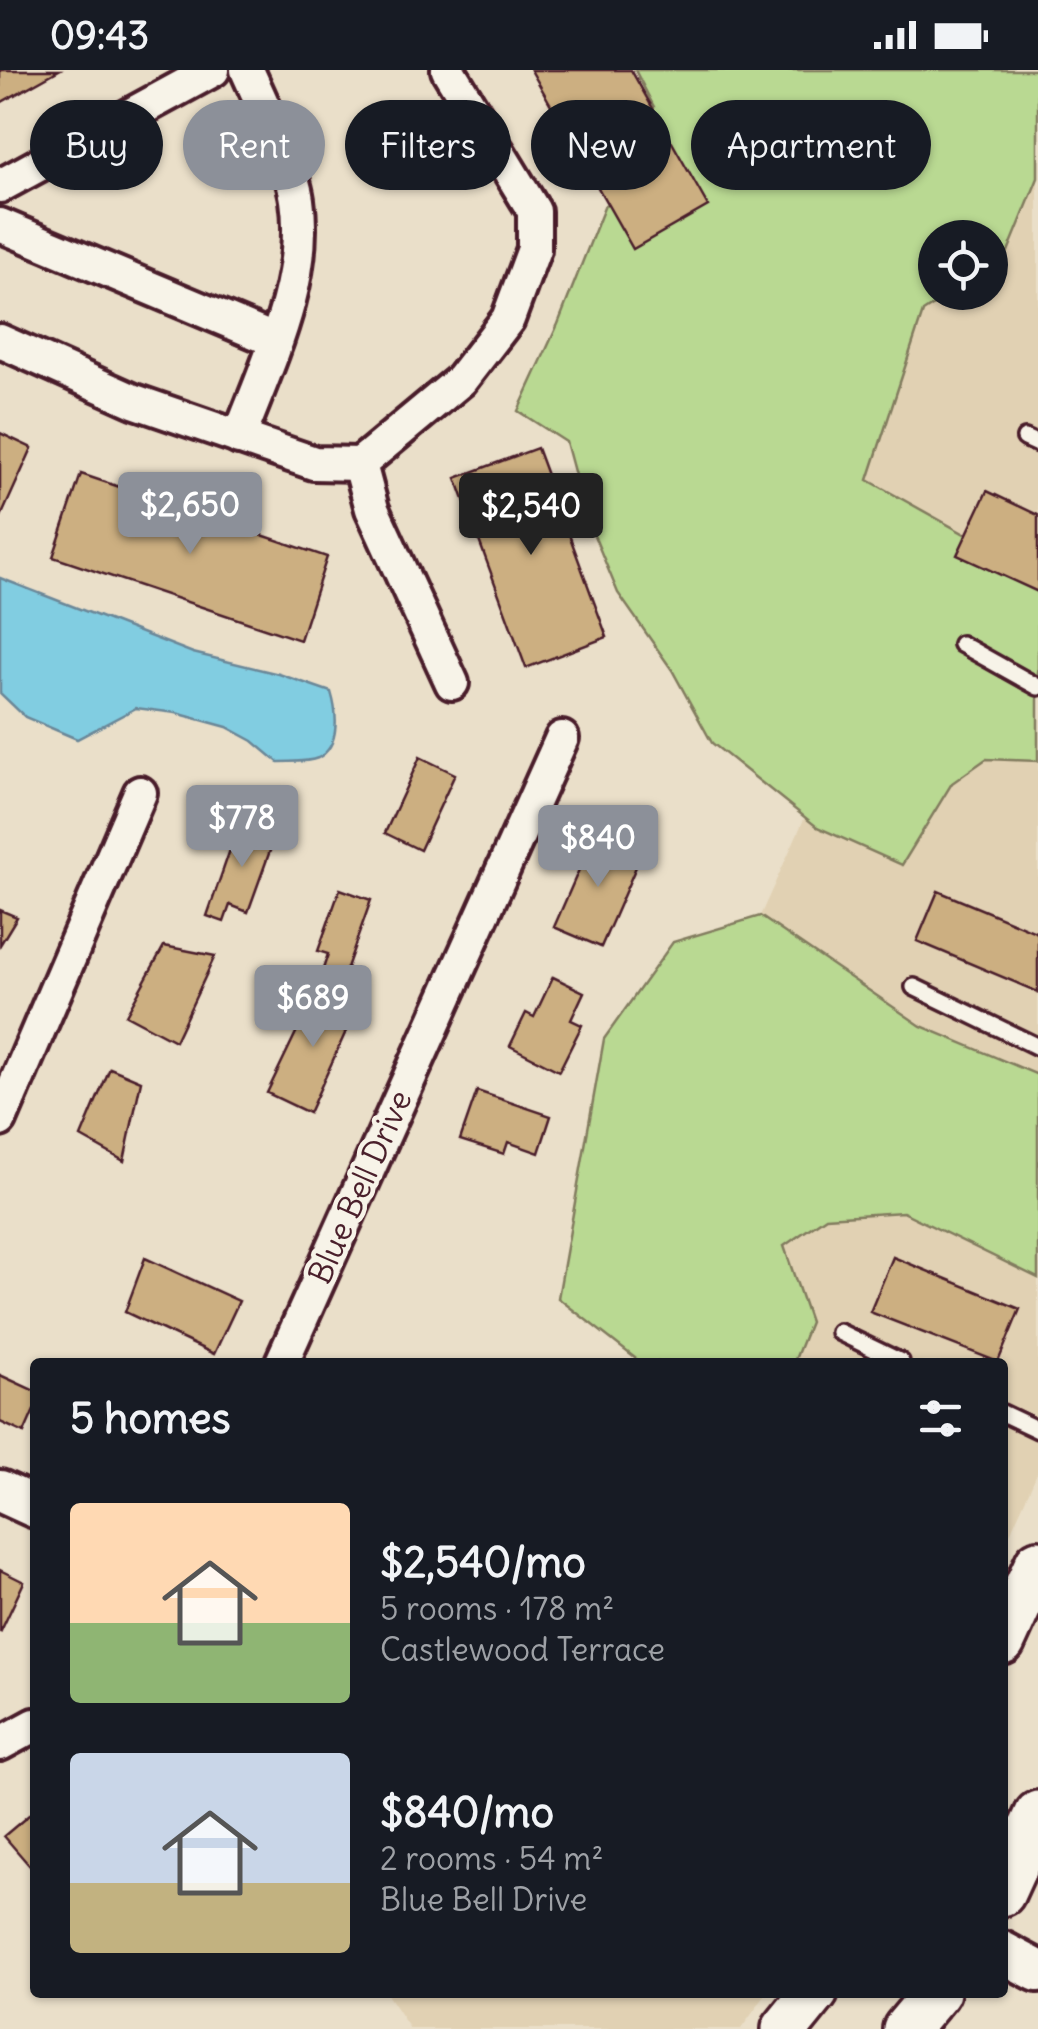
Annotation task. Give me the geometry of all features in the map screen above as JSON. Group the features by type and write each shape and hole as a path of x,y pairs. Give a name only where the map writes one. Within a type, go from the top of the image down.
{"main road":[{"path":"1008,1629 1038,1563"},
{"path":"1008,1880 1038,1814"},
{"path":"785,2029 810,1998"},
{"path":"906,2029 932,1998"}],"street":[{"path":"0,186 214,70"},
{"path":"240,438 276,340 300,244 297,196 248,70"},
{"path":"0,342 134,402 314,464 360,464 461,380 508,319 534,248 534,210 448,70"},
{"path":"0,226 276,340"},
{"path":"360,464 372,509 452,683"},
{"name":"Blue Bell Drive","path":"284,1358 562,738"},
{"path":"0,1120 140,792"},
{"path":"0,1491 30,1505"},
{"path":"0,1744 30,1728"},
{"path":"1008,1955 1038,1971"}],"lane":[{"path":"961,644 1038,687"},
{"path":"914,988 1038,1046"},
{"path":"839,1332 892,1358"},
{"path":"1008,1416 1038,1430"}],"shaded area":[{"path":"1038,178 1038,575 868,480 923,312 1008,310 1008,252"},
{"path":"986,759 1038,761 1038,1075 921,1026 760,916 805,817 817,827 902,864 952,783"},
{"path":"903,1212 1038,1278 1038,1471 1008,1538 1008,1358 796,1358 810,1321 784,1246 826,1217"},
{"path":"389,1998 763,1998 741,2029 410,2029"}],"green space":[{"path":"635,70 1038,70 1038,178 1008,252 1008,220 918,220 918,310 926,310 868,480 1038,575 1038,761 986,759 952,783 902,865 817,827 712,743 672,670 618,593 586,516 566,442 518,411 558,324 605,205 629,190 671,190 671,100 650,100"},
{"path":"760,916 921,1026 1038,1075 1038,1278 903,1212 826,1217 784,1246 810,1322 796,1358 635,1358 558,1298 604,1039 673,942"}],"water":[{"path":"0,578 193,653 279,674 331,692 336,719 331,745 314,760 278,762 253,741 227,727 176,713 136,708 77,739 25,717 0,693"}],"building":[{"path":"0,70 59,70 0,103"},
{"path":"531,70 631,70 648,100 548,100"},
{"path":"671,141 691,176 691,190 699,190 708,206 633,249 599,190 671,190"},
{"path":"0,433 32,448 0,519"},
{"path":"537,448 607,637 526,668 456,478"},
{"path":"81,474 327,557 300,640 53,557"},
{"path":"987,491 1038,515 1038,592 957,555"},
{"path":"420,757 455,774 420,850 385,833"},
{"path":"240,821 276,834 248,912 230,905 224,922 207,916"},
{"path":"595,833 642,853 601,947 554,927"},
{"path":"340,889 371,900 343,979 322,972 328,954 318,951"},
{"path":"938,891 1038,933 1038,992 917,941"},
{"path":"0,910 17,917 0,945"},
{"path":"164,946 215,956 175,1041 126,1015"},
{"path":"553,977 584,992 571,1020 582,1025 559,1071 510,1046 526,1013 534,1017"},
{"path":"319,985 357,1007 309,1113 267,1093"},
{"path":"110,1068 141,1081 124,1161 81,1137"},
{"path":"477,1091 551,1116 539,1153 508,1142 504,1154 460,1140"},
{"path":"893,1257 1020,1309 1000,1358 988,1358 870,1312"},
{"path":"145,1258 239,1301 214,1354 125,1312"},
{"path":"0,1375 30,1389 30,1419 24,1433 0,1422"},
{"path":"0,1570 24,1582 0,1633"},
{"path":"30,1814 30,1866 4,1836"}]}
